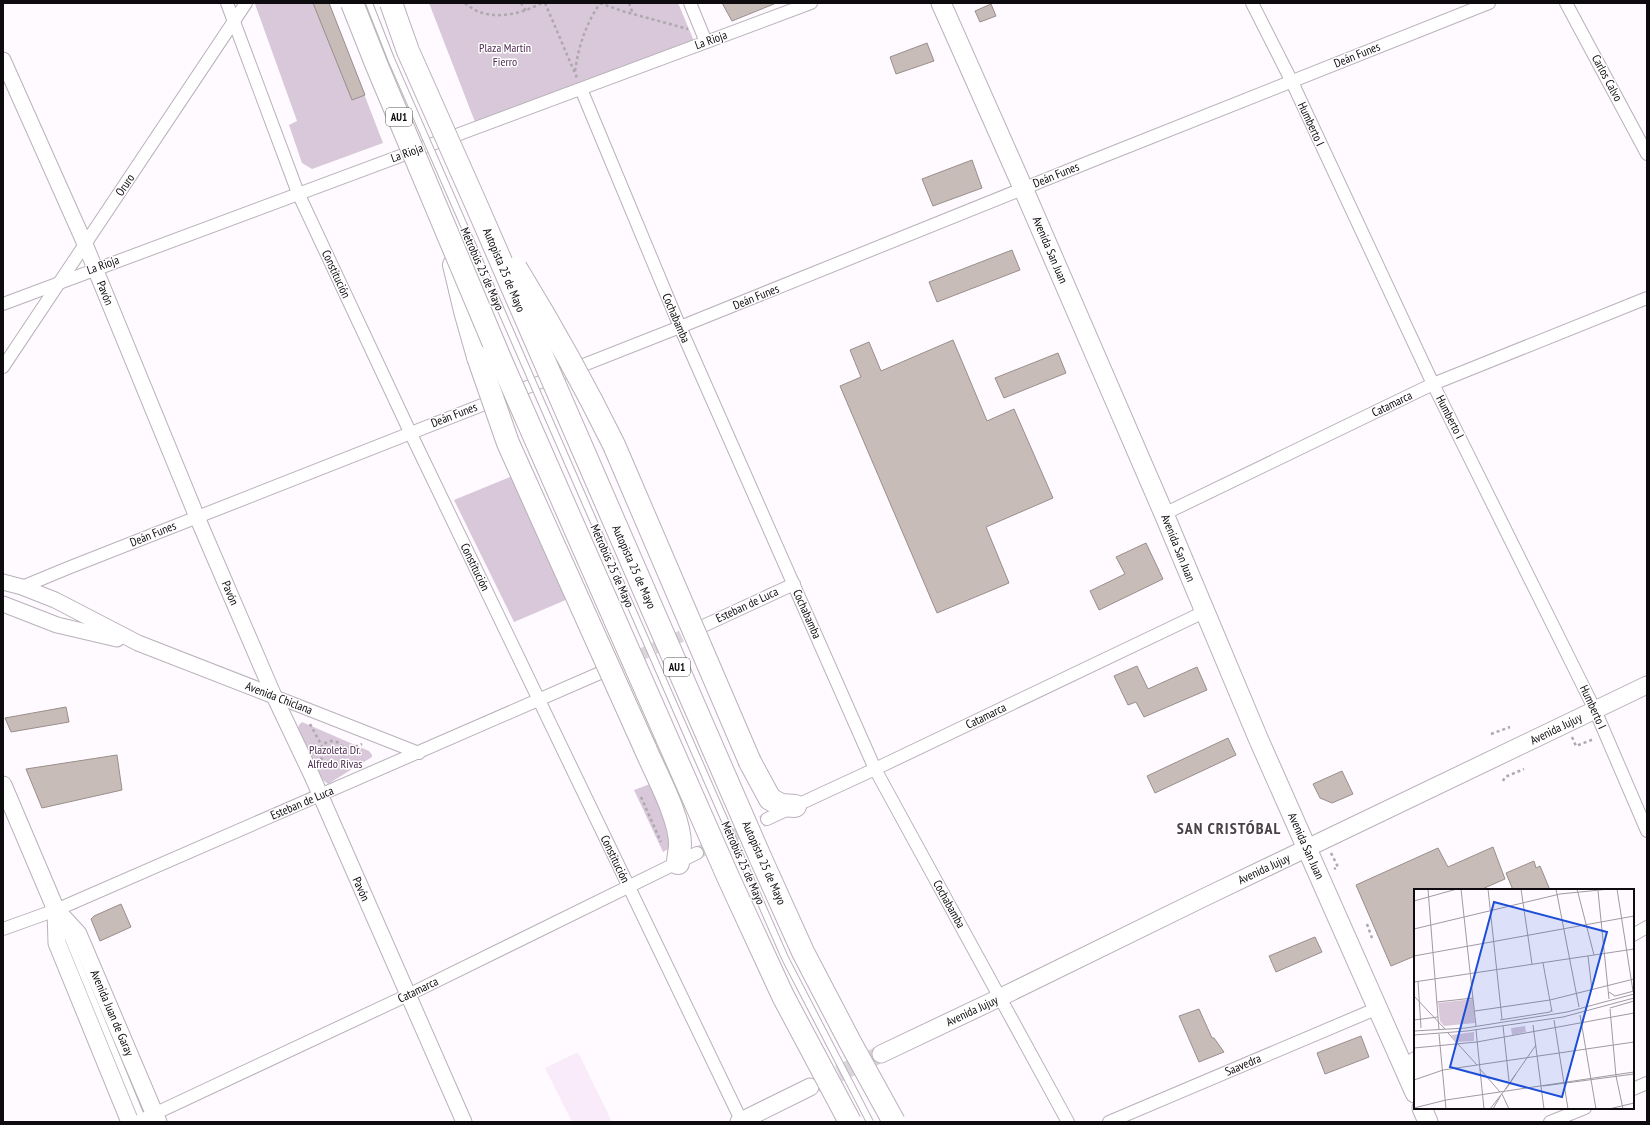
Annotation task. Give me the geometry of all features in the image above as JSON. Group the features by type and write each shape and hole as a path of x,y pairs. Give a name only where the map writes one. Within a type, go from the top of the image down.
{"highway":[{"name":"AU1","path":"352,3 377,66 502,362 729,880 783,996 850,1122"},
{"name":"Autopista 25 de Mayo","path":"390,3 408,51 800,945 850,1042 894,1122"},
{"path":"476,204 549,322 593,403 614,446 750,762 770,799 782,805 795,806"},
{"path":"447,230 470,332 508,443 646,748 673,813 680,844 675,864"}],"main road":[{"name":"Avenida San Juan","path":"941,3 1023,188 1307,849 1378,1008 1409,1062 1414,1088"},
{"name":"Avenida Jujuy","path":"881,1054 1647,685"},
{"name":"Avenida Juan de Garay","path":"3,785 56,910 78,934 144,1120"},
{"name":"Avenida Juan de Garay","path":"56,910 57,943 144,1120"},
{"path":"741,1122 810,1087"},
{"path":"1422,1109 1428,1122"}],"street":[{"name":"Constitución","path":"227,3 298,194 410,432 741,1122"},
{"name":"Oruro","path":"3,367 246,3"},
{"path":"690,3 704,38"},
{"name":"La Rioja","path":"3,304 95,268 581,89 704,38 811,3"},
{"name":"Humberto I","path":"1252,3 1292,82 1433,384 1595,710 1647,831"},
{"name":"Deán Funes","path":"22,587 197,516 680,327 1023,188 1489,3"},
{"name":"Carlos Calvo","path":"1566,3 1647,154"},
{"name":"Pavón","path":"3,60 85,244 197,516 274,696 320,795 464,1122"},
{"name":"Cochabamba","path":"581,89 680,327 875,769 1068,1122"},
{"name":"Catamarca","path":"1164,514 1433,384 1647,298"},
{"name":"Avenida Chiclana","path":"3,582 22,587 55,600 138,643 419,753"},
{"name":"Esteban de Luca","path":"701,627 794,584"},
{"name":"Avenida Chiclana","path":"3,604 56,625 138,643"},
{"name":"Catamarca","path":"767,819 1204,612"},
{"name":"Esteban de Luca","path":"3,929 56,910 600,673"},
{"name":"Catamarca","path":"144,1120 408,995 697,854"},
{"path":"1634,934 1647,927"},
{"name":"Saavedra","path":"1109,1122 1378,1008"},
{"path":"1634,1089 1647,1083"},
{"path":"1550,1122 1582,1109"}],"lane":[{"name":"Metrobús 25 de Mayo","path":"369,3 400,81 785,958 870,1122"}],"path":[{"path":"466,3 483,14 496,16 526,11 544,3 581,89"},
{"path":"521,3 526,11"},
{"path":"574,72 580,44 600,3 704,38"},
{"path":"629,3 633,14"},
{"path":"1491,734 1510,727"},
{"path":"1576,746 1606,736"},
{"path":"337,742 342,748 344,755 337,764 329,765 321,758 321,750 325,743 337,742"},
{"path":"1503,781 1506,777 1524,769"},
{"path":"641,797 675,864"},
{"path":"1367,924 1373,941"}],"shaded area":[{"path":"578,1052 612,1122 572,1122 545,1068"}],"green space":[{"path":"329,3 383,143 312,169 302,163 289,125 297,121 255,4"},
{"name":"Plaza Martín Fierro","path":"429,3 678,3 694,41 475,122"},
{"path":"517,474 568,599 514,622 454,500"},
{"name":"Plazoleta Dr. Alfredo Rivas","path":"302,722 369,751 372,757 328,784 323,780 298,728"},
{"path":"650,784 671,827 670,848 663,852 634,790"}],"building":[{"path":"313,3 329,3 365,95 352,100"},
{"path":"722,3 774,3 774,4 732,21"},
{"path":"991,4 996,16 980,22 975,11"},
{"path":"927,43 934,61 896,74 890,57"},
{"path":"972,160 982,188 933,206 922,179"},
{"path":"1012,250 1020,270 937,302 929,282"},
{"path":"953,340 987,421 1014,409 1053,498 986,527 1009,583 937,613 840,386 861,377 850,350 869,342 881,371"},
{"path":"1058,353 1066,373 1004,398 995,378"},
{"path":"1146,543 1163,579 1099,610 1090,591 1125,574 1116,557"},
{"path":"1137,666 1148,689 1197,667 1207,690 1144,717 1136,702 1128,705 1114,676"},
{"path":"66,707 69,722 11,732 5,718"},
{"path":"1228,738 1236,755 1155,793 1147,776"},
{"path":"117,755 122,790 42,808 26,769"},
{"path":"1342,771 1353,794 1332,803 1320,798 1313,784"},
{"path":"1493,847 1505,879 1482,889 1414,889 1414,956 1391,966 1356,885 1438,848 1448,867"},
{"path":"1534,861 1536,868 1540,866 1550,889 1513,889 1506,873"},
{"path":"121,904 131,927 100,941 91,919 94,916"},
{"path":"1315,937 1322,952 1276,972 1269,956"},
{"path":"1199,1009 1212,1038 1214,1038 1224,1052 1199,1062 1179,1016"},
{"path":"1361,1036 1369,1057 1325,1074 1317,1053"}],"tunnel":[{"path":"605,671 697,629"},
{"path":"697,853 767,819"},
{"path":"816,1084 881,1054"}],"district":[{"name":"SAN CRISTÓBAL","path":"1229,828"}]}
